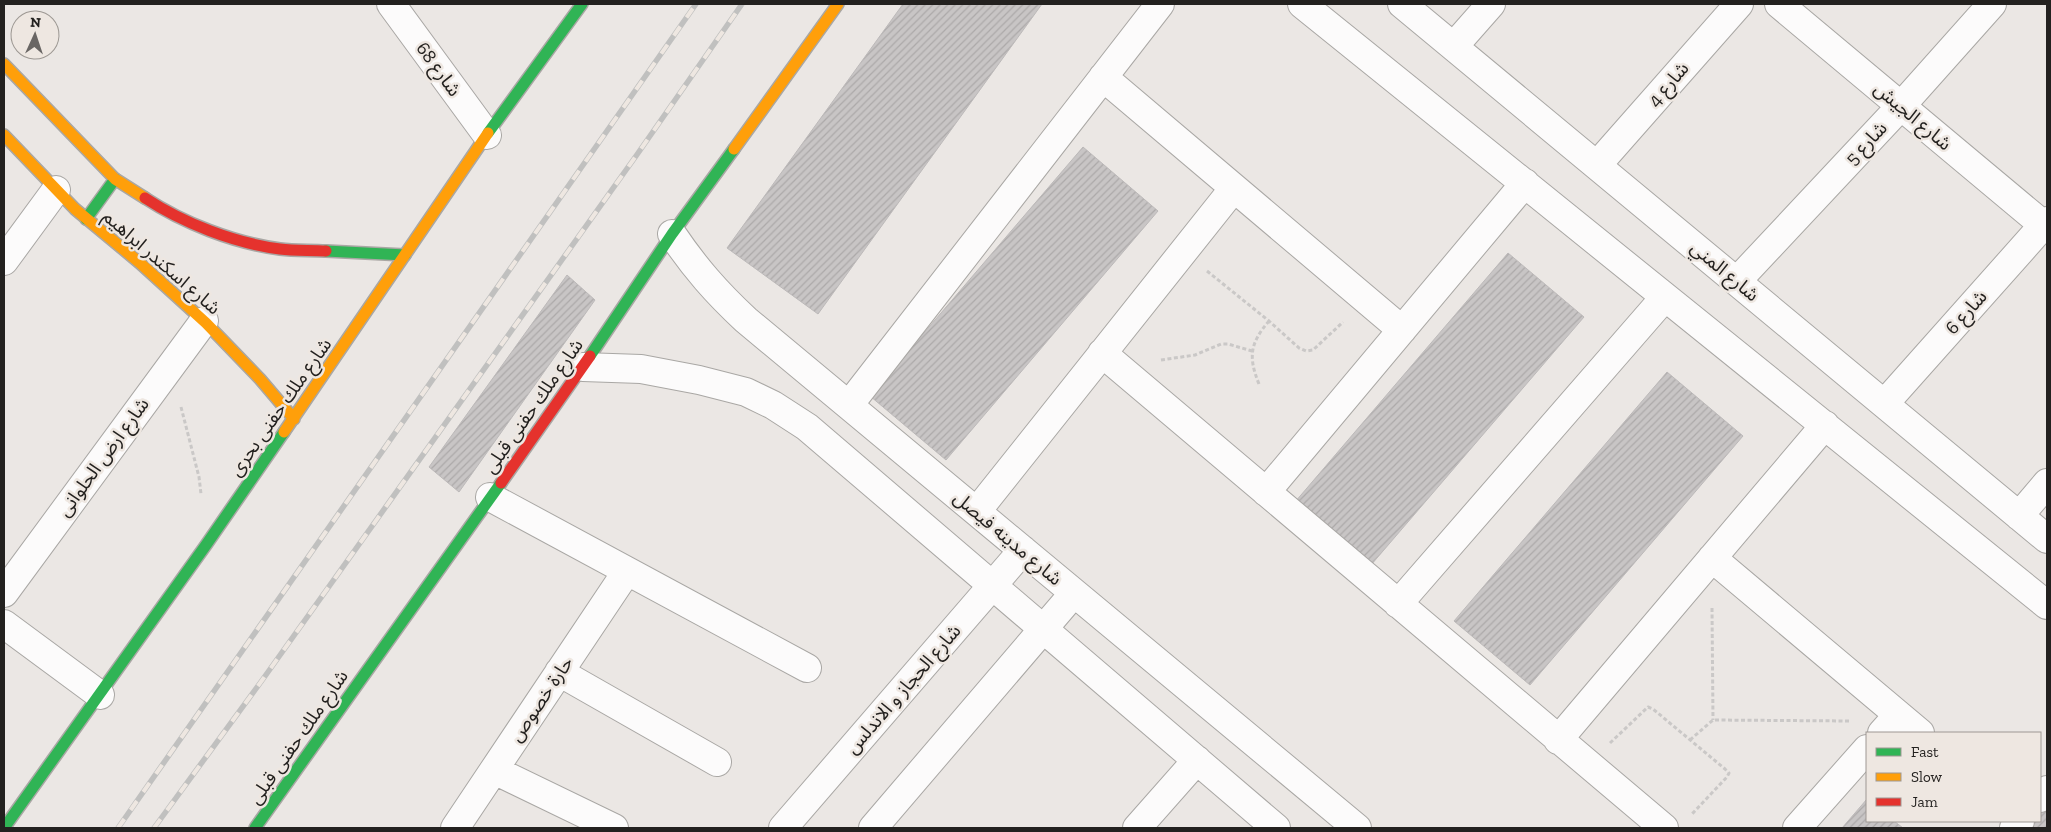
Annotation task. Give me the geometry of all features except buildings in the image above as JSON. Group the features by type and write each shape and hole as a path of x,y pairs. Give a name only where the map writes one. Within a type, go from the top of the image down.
{"street":[{"name":"شارع 68","path":"391,4 487,134"},
{"name":"شارع ملك حفنى بحرى","path":"4,828 100,696 294,419 487,134 582,4"},
{"name":"شارع ملك حفنى قبلى","path":"263,825 582,367 672,234 838,4"},
{"path":"849,405 1160,4"},
{"path":"1302,4 2047,605"},
{"name":"شارع المني","path":"1402,4 1598,164 2047,539"},
{"path":"1454,46 1491,4"},
{"name":"شارع 4","path":"1598,164 1738,4"},
{"name":"شارع الجيش","path":"1779,4 2046,225"},
{"name":"شارع 5","path":"1737,281 1901,106 1992,4"},
{"name":"شارع اسكندر ابراهيم","path":"4,64 115,179 166,212 220,235 279,249 338,254 405,256"},
{"path":"1103,77 1402,330"},
{"name":"شارع اسكندر ابراهيم","path":"4,135 56,190 86,218 149,270 204,320 258,375 294,419"},
{"path":"86,218 115,179"},
{"path":"1266,492 1525,183"},
{"path":"977,511 1110,360 1184,251 1234,188"},
{"path":"4,261 56,190"},
{"name":"شارع 6","path":"1885,403 2046,225"},
{"name":"شارع مدينه فيصل","path":"672,234 692,264 746,320 1357,828"},
{"path":"1398,604 1665,297"},
{"name":"شارع ارض الحلوانى","path":"4,593 204,320"},
{"path":"1110,360 1664,828"},
{"path":"582,367 641,369 699,380 746,392 773,405 807,427 1276,828"},
{"path":"1558,740 1824,425"},
{"path":"2019,516 2047,483"},
{"path":"490,497 807,668"},
{"name":"شارع الحجاز و الاندلس","path":"783,828 1023,550"},
{"path":"1712,558 1891,723 1917,732"},
{"name":"حارة خصوص","path":"455,828 627,571"},
{"path":"873,828 1074,593"},
{"path":"4,624 100,696"},
{"path":"559,672 718,762"},
{"path":"1797,828 1866,750"},
{"path":"1137,828 1196,760"},
{"path":"494,770 614,828"}],"path":[{"path":"1184,251 1269,321 1298,348 1306,351 1313,350 1368,300"},
{"path":"1259,384 1252,368 1252,351 1258,334 1269,321"},
{"path":"1110,360 1188,356 1221,344 1228,344 1252,351"},
{"path":"167,369 186,420 199,477 201,497"},
{"path":"1712,606 1713,720"},
{"path":"1588,764 1648,707 1653,709 1729,773 1690,816"},
{"path":"1690,740 1713,720 1891,723"}],"railway":[{"path":"118,828 696,4"},
{"path":"154,828 263,679 636,156 742,4"}],"traffic: fast":[{"path":"488,133 582,4"},
{"path":"590,356 672,234 734,149"},
{"path":"86,219 115,179"},
{"path":"326,251 405,255"},
{"path":"4,828 206,545 284,432"},
{"path":"255,828 501,483"}],"traffic: slow":[{"path":"734,149 838,4"},
{"path":"4,64 115,179 145,198"},
{"path":"284,432 488,133"},
{"path":"4,135 75,209 140,263 206,323 260,379 294,419"}],"traffic: jam":[{"path":"145,198 192,224 227,237 280,249 326,251"},
{"path":"501,483 590,356"}]}
